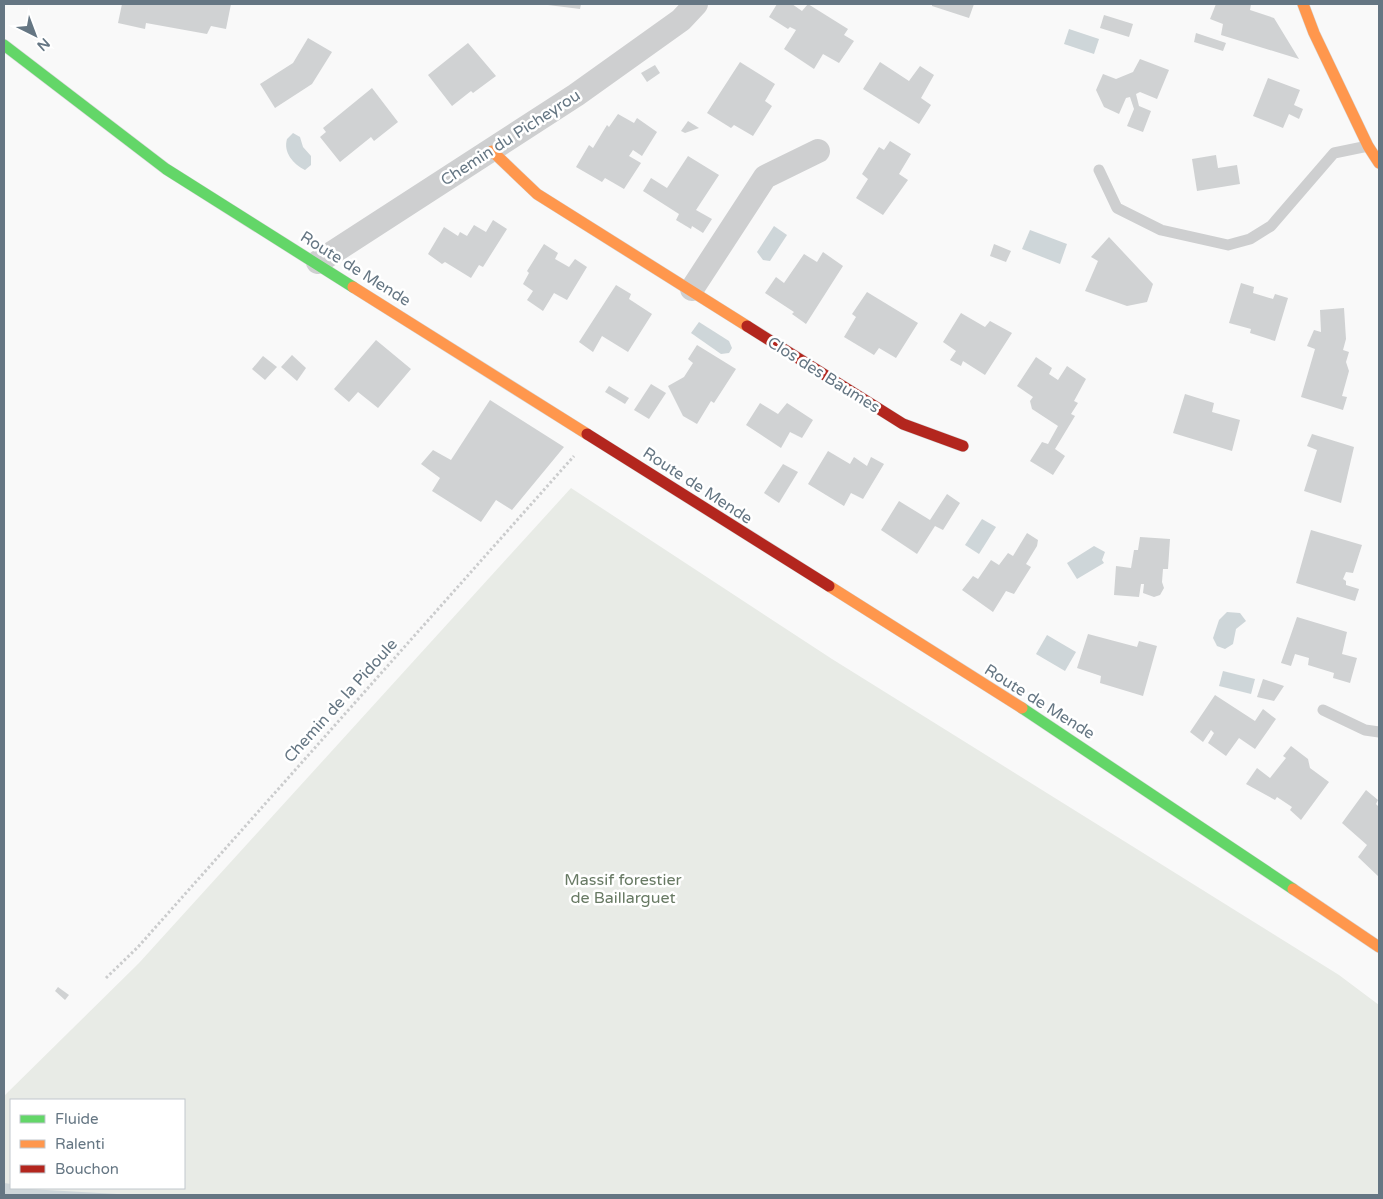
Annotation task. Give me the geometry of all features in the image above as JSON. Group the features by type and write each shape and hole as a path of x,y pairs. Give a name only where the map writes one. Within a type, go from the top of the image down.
{"street":[{"name":"Chemin du Picheyrou","path":"318,262 492,151 681,20 696,4"},
{"path":"1303,4 1314,33 1368,146 1379,163"},
{"name":"Route de Mende","path":"4,45 166,169 270,235 318,262 590,437 1064,734 1379,947"},
{"name":"Clos des Baumes","path":"492,151 537,194 692,289 903,424 963,446"},
{"path":"692,289 765,178 818,151"}],"lane":[{"path":"1099,170 1117,208 1161,230 1228,245 1250,239 1270,226 1334,153 1368,146"},
{"path":"1323,710 1365,730 1379,732"}],"path":[{"name":"Chemin de la Pidoule","path":"106,978 138,947 590,437"}],"green space":[{"name":"Massif forestier de Baillarguet","path":"571,488 832,659 1339,975 1379,1005 1379,1195 4,1195 4,1096 139,963"}],"shaded area":[{"path":"1069,29 1099,39 1094,54 1064,44"},
{"path":"293,133 300,137 303,147 311,156 311,165 305,170 293,161 286,148 287,139"},
{"path":"774,226 787,235 770,261 763,260 757,252"},
{"path":"1030,230 1067,244 1060,264 1022,249"},
{"path":"699,322 729,341 732,348 729,353 721,354 691,333"},
{"path":"982,519 996,527 979,554 965,545"},
{"path":"1094,546 1105,552 1102,560 1104,563 1077,579 1067,563"},
{"path":"1227,612 1240,613 1246,621 1236,629 1233,644 1225,649 1217,646 1213,638 1219,620"},
{"path":"1047,635 1076,652 1065,671 1036,654"},
{"path":"1223,671 1255,679 1251,694 1219,686"},
{"path":"4,1183 10,1184 10,1189 135,1195 4,1195"}],"building":[{"path":"122,4 231,4 226,29 211,26 207,34 146,23 145,29 118,23"},
{"path":"581,4 580,9 548,5"},
{"path":"777,4 792,4 802,11 808,4 848,29 844,35 854,41 839,63 823,54 814,69 784,49 796,30 790,27 788,29 769,17"},
{"path":"932,4 974,4 969,18 932,6"},
{"path":"1216,4 1251,4 1250,10 1274,18 1299,59 1221,35 1223,24 1210,19"},
{"path":"1104,15 1133,24 1129,37 1100,28"},
{"path":"1196,33 1226,43 1223,51 1194,42"},
{"path":"308,38 332,52 312,84 275,108 260,84 293,63"},
{"path":"468,43 496,76 473,93 471,91 452,106 428,75"},
{"path":"1140,59 1169,70 1157,99 1140,92 1136,94 1139,106 1151,111 1143,132 1127,126 1134,109 1130,97 1126,98 1119,114 1104,107 1096,90 1103,74 1116,79 1133,72"},
{"path":"740,62 775,84 765,101 772,106 753,136 734,125 731,128 707,113"},
{"path":"880,62 909,81 920,66 934,75 921,98 931,105 919,124 863,89"},
{"path":"655,65 660,73 647,82 641,73"},
{"path":"1268,78 1300,90 1294,105 1303,109 1299,119 1289,114 1283,128 1253,116"},
{"path":"372,88 398,122 374,141 371,137 340,162 320,137 326,132 323,128"},
{"path":"618,114 634,123 637,118 657,132 642,156 633,150 629,156 641,163 624,189 605,178 602,182 576,167 589,145 593,148 607,125 609,127"},
{"path":"688,121 699,128 685,133 681,131"},
{"path":"890,141 911,154 899,174 908,180 883,215 856,198 868,179 862,174 879,147 884,150"},
{"path":"1216,155 1218,168 1237,165 1240,184 1197,191 1192,159"},
{"path":"688,156 719,175 696,210 712,219 703,233 692,226 691,229 676,220 679,214 643,191 651,178 667,188"},
{"path":"493,220 507,229 483,267 479,265 471,278 445,262 442,264 428,254 444,227 458,236 460,232 467,236 474,225 486,232"},
{"path":"1109,237 1153,284 1147,302 1127,306 1085,291 1098,261 1091,257"},
{"path":"544,244 558,253 555,259 569,267 575,259 587,267 567,300 554,293 543,311 527,300 533,291 523,284 529,273 527,271"},
{"path":"994,244 1011,251 1006,262 990,256"},
{"path":"823,252 843,266 806,324 792,314 794,312 765,293 776,277 784,283 804,254 817,262"},
{"path":"1241,283 1254,287 1253,293 1273,299 1275,294 1288,298 1275,341 1250,333 1251,329 1229,323"},
{"path":"616,285 631,294 629,299 652,314 628,352 602,336 593,352 579,342"},
{"path":"867,292 918,323 896,358 879,348 874,355 844,337 856,317 852,314"},
{"path":"1344,308 1346,339 1343,350 1349,352 1346,362 1349,371 1342,396 1347,397 1343,410 1301,397 1315,349 1307,346 1314,330 1321,332 1320,310"},
{"path":"961,313 985,327 990,321 1012,333 985,375 963,361 961,366 950,360 956,351 943,342"},
{"path":"376,340 411,369 378,408 358,392 349,402 334,389"},
{"path":"697,345 736,369 714,403 711,401 697,424 683,416 668,386 684,377 693,363 688,359"},
{"path":"292,355 306,368 297,381 281,367"},
{"path":"263,356 277,367 265,380 252,369"},
{"path":"1036,357 1052,368 1049,374 1058,380 1067,366 1086,379 1074,401 1078,403 1071,414 1075,416 1055,449 1065,456 1053,475 1030,461 1042,442 1048,444 1058,426 1032,409 1030,401 1033,397 1017,386"},
{"path":"651,384 666,393 649,419 634,410"},
{"path":"609,386 629,398 625,404 605,392"},
{"path":"1185,394 1214,403 1212,412 1240,420 1232,451 1173,433"},
{"path":"490,400 564,447 512,510 496,500 481,522 432,491 440,478 421,464 433,450 451,460"},
{"path":"760,403 778,414 787,403 813,420 802,438 790,432 781,448 746,425"},
{"path":"1312,434 1354,447 1341,503 1304,491 1317,450 1307,446"},
{"path":"828,451 850,464 854,457 867,466 871,457 884,464 863,499 851,493 844,506 808,484"},
{"path":"783,464 798,472 779,503 764,493"},
{"path":"947,494 960,503 943,530 935,526 917,554 881,530 899,501 930,520"},
{"path":"1311,530 1362,545 1353,573 1346,572 1343,579 1346,581 1346,585 1359,589 1355,601 1296,583"},
{"path":"1027,533 1038,540 1037,546 1026,564 1031,567 1014,594 1006,591 993,612 962,590 973,576 978,579 991,560 999,565 1008,553 1013,556"},
{"path":"1140,537 1170,539 1168,569 1163,569 1162,582 1164,588 1160,595 1154,597 1143,593 1144,584 1141,584 1139,597 1114,595 1116,566 1131,568 1134,550 1138,550"},
{"path":"1297,617 1347,632 1342,654 1357,658 1350,683 1333,678 1334,673 1308,665 1309,658 1295,654 1291,666 1281,663"},
{"path":"1088,634 1137,647 1139,641 1157,646 1143,696 1100,683 1101,676 1077,668"},
{"path":"1263,679 1284,686 1274,701 1257,697"},
{"path":"1215,695 1255,721 1263,709 1276,719 1255,749 1239,738 1226,756 1208,743 1214,733 1211,730 1203,742 1190,732"},
{"path":"1291,746 1308,759 1310,768 1329,782 1301,820 1290,810 1292,807 1277,797 1275,800 1246,784 1257,768 1270,778 1286,758 1283,756"},
{"path":"1366,790 1378,800 1376,804 1379,807 1379,877 1358,857 1367,845 1342,823"},
{"path":"58,987 69,995 65,1000 55,991"}],"traffic: fast":[{"path":"4,45 166,169 353,287"},
{"path":"1022,708 1293,889"}],"traffic: slow":[{"path":"1303,4 1314,33 1368,146 1379,163"},
{"path":"492,151 537,194 747,326"},
{"path":"353,287 587,434"},
{"path":"829,586 1022,708"},
{"path":"1293,889 1379,947"}],"traffic: jam":[{"path":"747,326 903,424 963,446"},
{"path":"587,434 829,586"}]}
